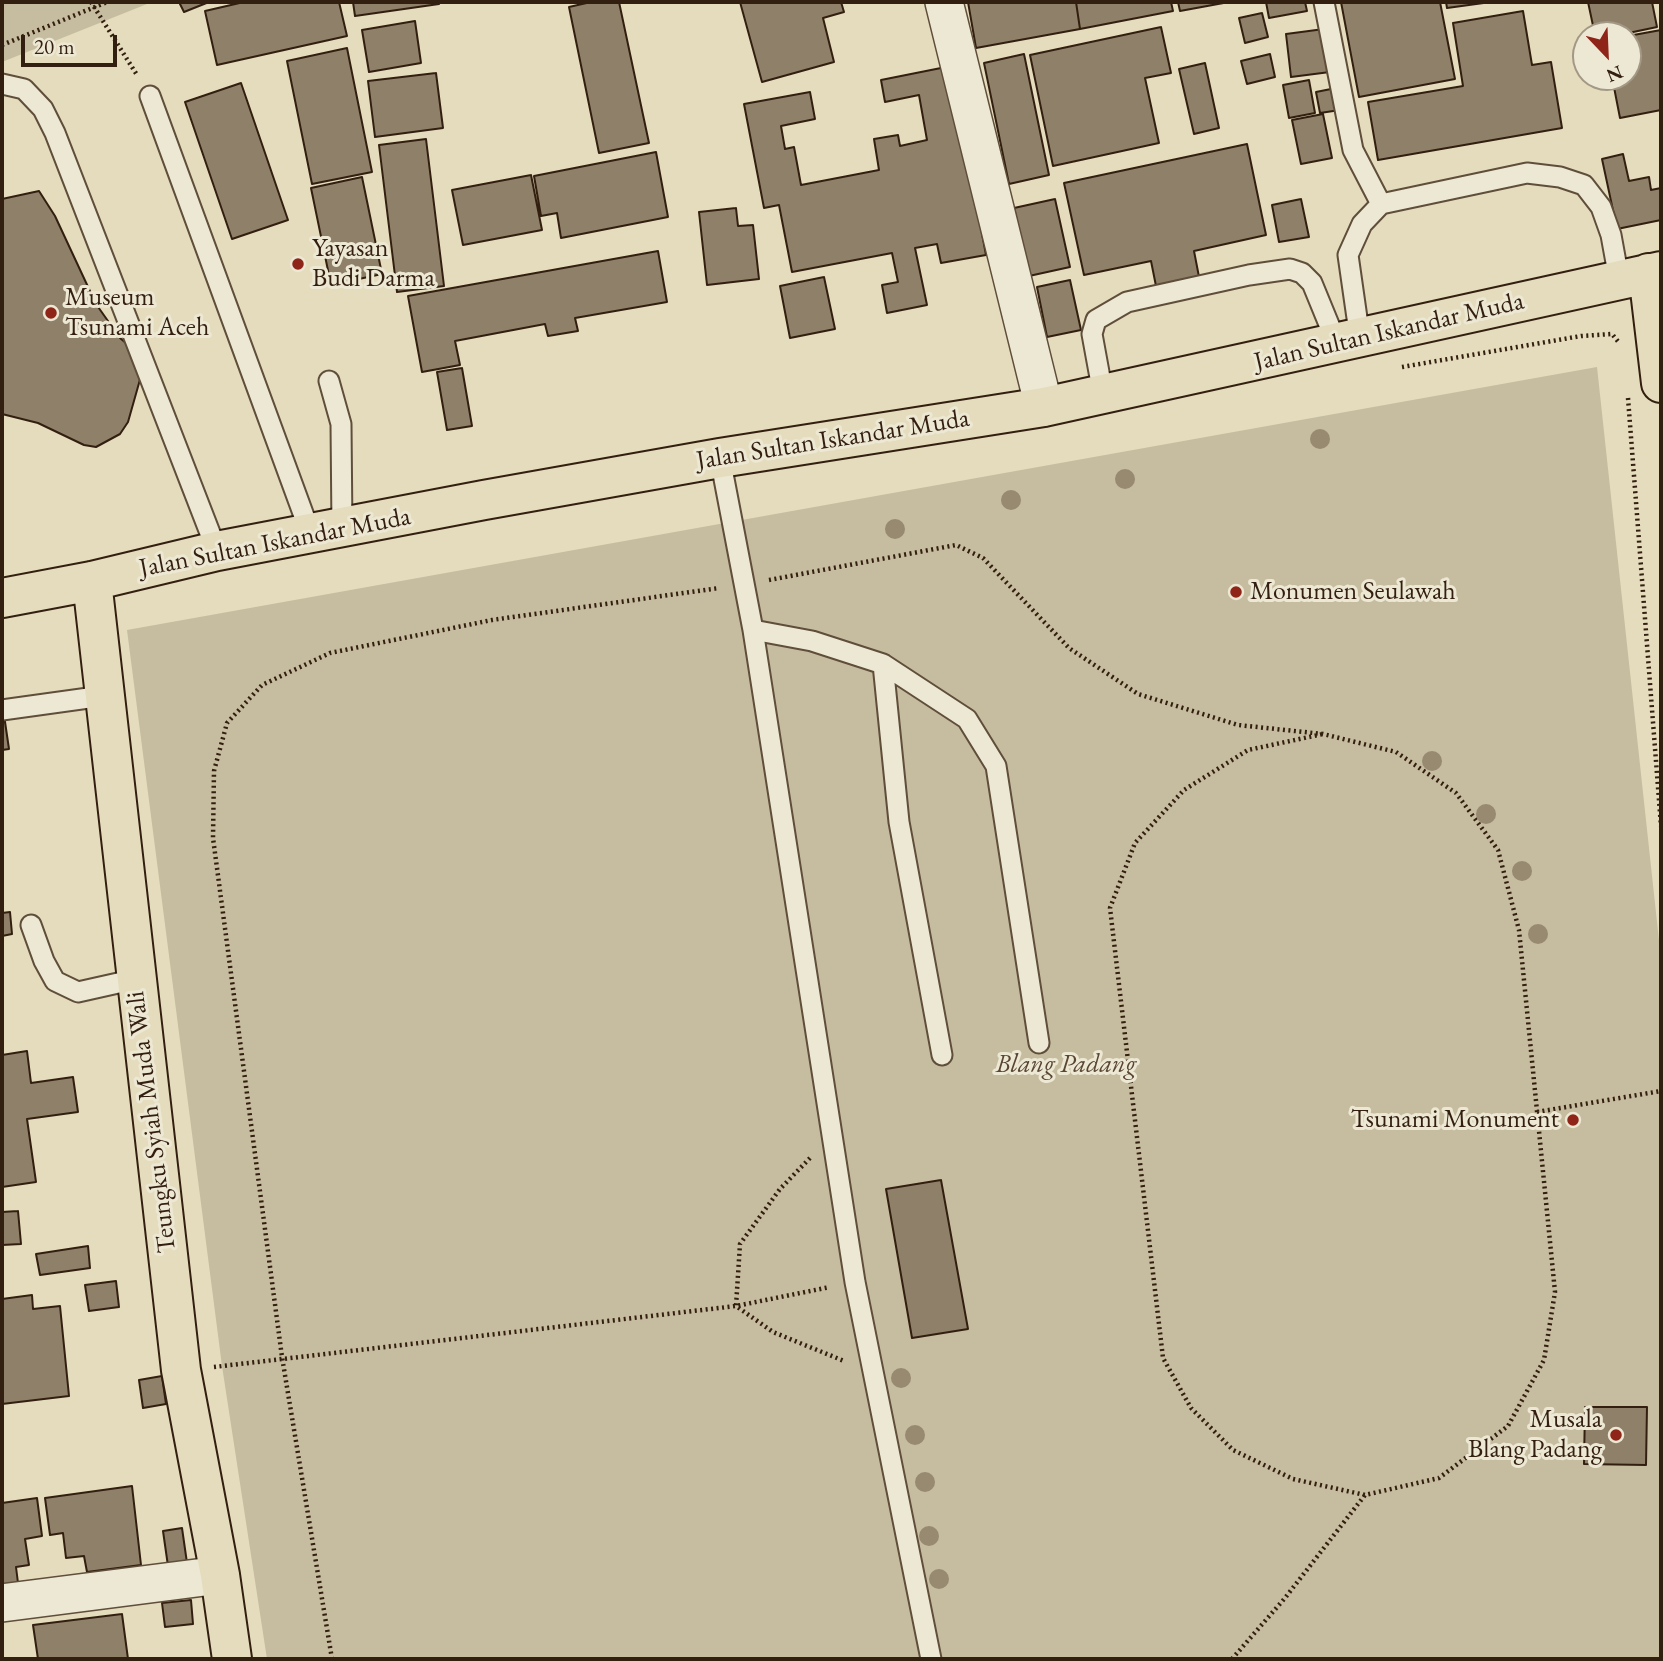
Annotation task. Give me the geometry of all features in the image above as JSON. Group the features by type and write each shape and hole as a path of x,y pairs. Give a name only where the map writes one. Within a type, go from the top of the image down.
{"highway":[{"name":"Jalan Sultan Iskandar Muda","path":"2,598 92,581 217,551 720,458 1044,407 1348,342 1649,287"},
{"path":"1649,287 1652,379"},
{"name":"Teungku Syiah Muda Wali","path":"92,581 181,1370 220,1575 232,1659"}],"street":[{"path":"944,2 1044,407"},
{"path":"2,1603 220,1575"}],"lane":[{"path":"1324,2 1353,150 1381,204"},
{"path":"2,84 24,89 43,109 55,133 217,551"},
{"path":"150,96 326,532"},
{"path":"1348,342 1348,255 1362,224 1381,204 1527,173 1560,177 1584,186 1601,207 1611,235 1649,287"},
{"path":"1103,394 1092,334 1096,320 1127,302 1249,275 1290,269 1303,273 1348,342"},
{"path":"326,532 341,424 329,380"},
{"path":"720,458 753,630 855,1282 871,1373 931,1659"},
{"path":"753,630 812,641 883,664 967,719 996,766 1039,1043"},
{"path":"883,664 900,822 942,1055"},
{"path":"2,710 103,696"},
{"path":"31,925 44,961 55,981 78,992 136,979"}],"path":[{"path":"2,45 92,4 107,2"},
{"path":"92,4 150,96"},
{"path":"1392,369 1581,336 1612,334 1620,344 1622,356"},
{"path":"1652,379 1661,825"},
{"path":"332,1659 282,1357 213,838 214,772 227,723 262,685 330,653 492,620 744,585 956,545 983,558 1069,648 1139,694 1238,725 1323,734 1396,752 1457,793 1498,850 1519,930 1555,1292 1544,1360 1508,1426 1440,1478 1365,1495 1293,1479 1233,1450 1191,1408 1163,1359 1110,908 1135,843 1184,790 1248,750 1323,734"},
{"path":"1537,1112 1661,1091"},
{"path":"736,1306 740,1244 780,1189 831,1136"},
{"path":"181,1370 736,1306 855,1282"},
{"path":"736,1306 773,1332 871,1373"},
{"path":"1232,1659 1285,1598 1365,1495"}],"green space":[{"path":"2,2 152,2 2,62"},
{"name":"Blang Padang","path":"1597,367 1661,959 1661,1659 267,1659 222,1366 127,630"}],"building":[{"path":"179,2 209,2 184,12"},
{"path":"244,2 339,2 347,36 217,65 205,11"},
{"path":"353,2 438,2 439,4 355,16"},
{"path":"591,2 619,2 649,143 599,153 569,7"},
{"path":"740,2 841,2 844,12 823,18 834,62 762,82"},
{"path":"968,2 1076,2 1080,29 976,48"},
{"path":"1076,2 1171,2 1173,11 1080,29"},
{"path":"1178,2 1229,2 1180,11"},
{"path":"1266,2 1305,2 1307,11 1269,18"},
{"path":"1341,2 1440,2 1455,79 1359,97"},
{"path":"1446,2 1491,2 1447,8"},
{"path":"1588,2 1652,2 1657,27 1642,30 1642,21 1592,21"},
{"path":"1523,11 1532,65 1551,62 1562,128 1378,160 1368,102 1463,86 1453,23"},
{"path":"1262,13 1268,37 1245,43 1239,18"},
{"path":"415,21 421,63 369,72 362,30"},
{"path":"1161,27 1171,73 1145,78 1159,143 1053,166 1030,55"},
{"path":"1324,29 1330,72 1291,77 1286,34"},
{"path":"1661,30 1661,110 1620,118 1615,91 1642,91 1642,33"},
{"path":"347,48 372,172 312,184 287,61"},
{"path":"1024,54 1049,175 1009,184 984,63"},
{"path":"1270,54 1275,77 1247,84 1241,61"},
{"path":"1205,63 1219,128 1194,134 1179,69"},
{"path":"951,66 986,255 941,263 937,244 915,248 927,305 887,313 882,285 898,282 892,253 792,272 779,205 764,208 744,104 810,92 815,119 781,126 785,149 794,147 801,185 879,170 874,139 898,135 900,146 927,140 919,95 885,102 881,80"},
{"path":"436,73 443,128 375,137 368,81"},
{"path":"1309,80 1315,113 1289,118 1283,85"},
{"path":"241,83 288,220 232,239 185,102"},
{"path":"1336,88 1340,110 1320,113 1316,92"},
{"path":"1323,114 1332,158 1301,164 1292,120"},
{"path":"426,139 444,286 397,292 379,145"},
{"path":"1247,144 1266,235 1194,251 1200,282 1157,291 1151,261 1084,275 1064,183"},
{"path":"656,152 668,217 561,238 557,213 541,216 534,176"},
{"path":"1623,154 1629,181 1649,177 1651,190 1661,188 1661,220 1617,229 1602,159"},
{"path":"531,175 542,230 463,245 452,190"},
{"path":"362,177 382,274 331,285 311,188"},
{"name":"Museum Tsunami Aceh","path":"39,191 55,216 96,304 120,338 134,350 143,369 128,422 120,434 96,447 84,445 38,423 2,414 2,199"},
{"path":"1055,199 1070,267 1029,276 1014,208"},
{"path":"1301,199 1309,237 1279,242 1272,205"},
{"path":"736,208 738,226 753,225 759,279 707,285 699,212"},
{"path":"658,251 667,302 575,318 578,331 548,336 545,324 455,341 460,365 422,372 408,296"},
{"path":"824,277 835,329 790,338 780,286"},
{"path":"1070,280 1081,330 1047,337 1037,287"},
{"path":"462,368 472,426 447,430 437,372"},
{"path":"4,715 9,749 2,750 2,716"},
{"path":"10,912 12,934 2,936 2,913"},
{"path":"27,1051 31,1083 73,1077 78,1112 27,1119 36,1182 2,1187 2,1055"},
{"path":"941,1180 968,1329 912,1338 886,1189"},
{"path":"18,1211 21,1244 2,1245 2,1212"},
{"path":"88,1246 90,1268 40,1275 36,1254"},
{"path":"116,1281 119,1307 89,1311 85,1285"},
{"path":"32,1295 33,1309 60,1306 69,1396 2,1404 2,1299"},
{"path":"162,1376 166,1404 143,1408 139,1380"},
{"name":"Musala Blang Padang","path":"1585,1407 1647,1407 1646,1465 1584,1464"},
{"path":"132,1486 141,1565 87,1572 84,1556 66,1558 63,1533 50,1535 45,1498"},
{"path":"37,1498 42,1536 25,1539 29,1565 16,1567 18,1583 2,1585 2,1503"},
{"path":"182,1528 188,1570 169,1573 163,1531"},
{"path":"191,1600 193,1624 165,1627 162,1603"},
{"path":"122,1614 128,1659 38,1659 33,1625"}],"place":[{"name":"Yayasan Budi Darma","path":"298,264"},
{"name":"Museum Tsunami Aceh","path":"51,313"},
{"name":"Monumen Seulawah","path":"1236,592"},
{"name":"Tsunami Monument","path":"1573,1120"},
{"name":"Musala Blang Padang","path":"1616,1435"}]}
